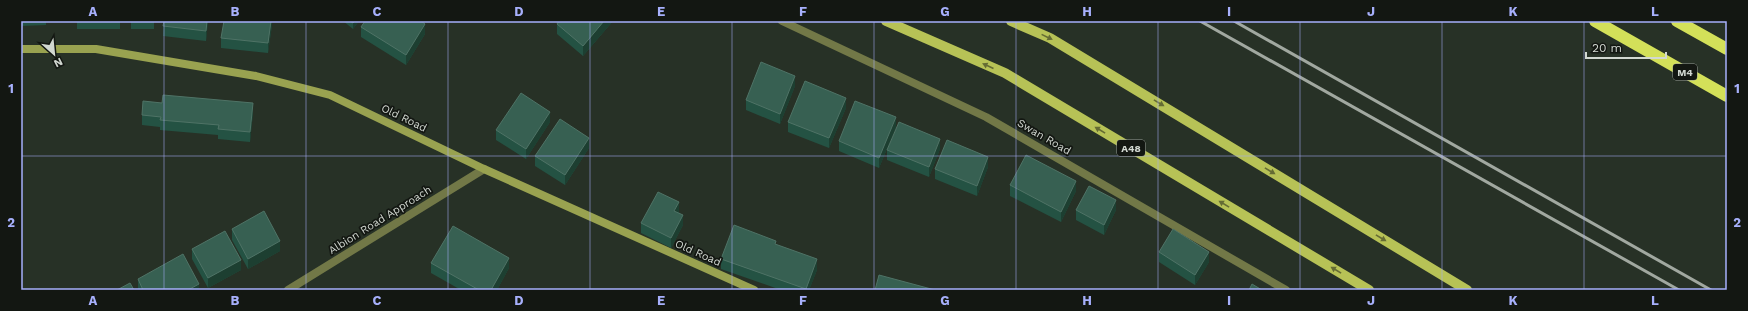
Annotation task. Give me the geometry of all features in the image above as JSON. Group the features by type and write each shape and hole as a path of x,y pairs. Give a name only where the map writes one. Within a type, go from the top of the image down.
{"highway":[{"name":"M4","path":"1595,21 1727,96"},
{"path":"1677,21 1727,49"}],"main road":[{"name":"A48","path":"886,21 1005,73 1369,290"},
{"path":"1011,21 1050,38 1467,290"}],"street":[{"name":"Swan Road","path":"782,21 986,117 1286,290"},
{"name":"Old Road","path":"21,49 96,49 256,76 330,95 484,169 754,290"},
{"name":"Albion Road Approach","path":"288,290 484,169"}],"building":[{"path":"164,21 207,21 206,31 163,26"},
{"path":"224,21 271,21 268,43 221,38"},
{"path":"365,21 421,21 425,24 406,55 361,27"},
{"path":"559,21 604,21 583,46 557,24"},
{"path":"761,62 795,76 780,114 746,100"},
{"path":"805,81 846,98 829,138 788,122"},
{"path":"521,93 550,112 526,149 496,130"},
{"path":"163,95 253,103 250,132 218,129 219,125 160,120 161,117 142,115 143,101 162,103"},
{"path":"855,101 896,117 879,158 839,141"},
{"path":"560,119 589,138 565,175 535,156"},
{"path":"899,122 940,139 929,167 887,150"},
{"path":"947,140 988,157 977,186 935,169"},
{"path":"1026,155 1076,181 1061,212 1010,185"},
{"path":"1089,186 1116,200 1104,225 1076,210"},
{"path":"658,192 679,202 674,211 683,215 671,238 641,223"},
{"path":"264,211 280,241 248,259 232,229"},
{"path":"734,225 776,241 775,244 817,259 806,289 721,259"},
{"path":"453,226 509,258 491,290 479,290 431,263"},
{"path":"1173,229 1209,252 1195,275 1159,252"},
{"path":"225,231 241,260 208,278 192,249"},
{"path":"183,254 199,284 188,290 143,290 138,279"},
{"path":"879,275 935,290 875,290"},
{"path":"130,283 134,290 117,290"},
{"path":"1252,284 1262,290 1249,290"}],"railway":[{"path":"1200,21 1679,290"},
{"path":"1234,21 1711,290"}]}
